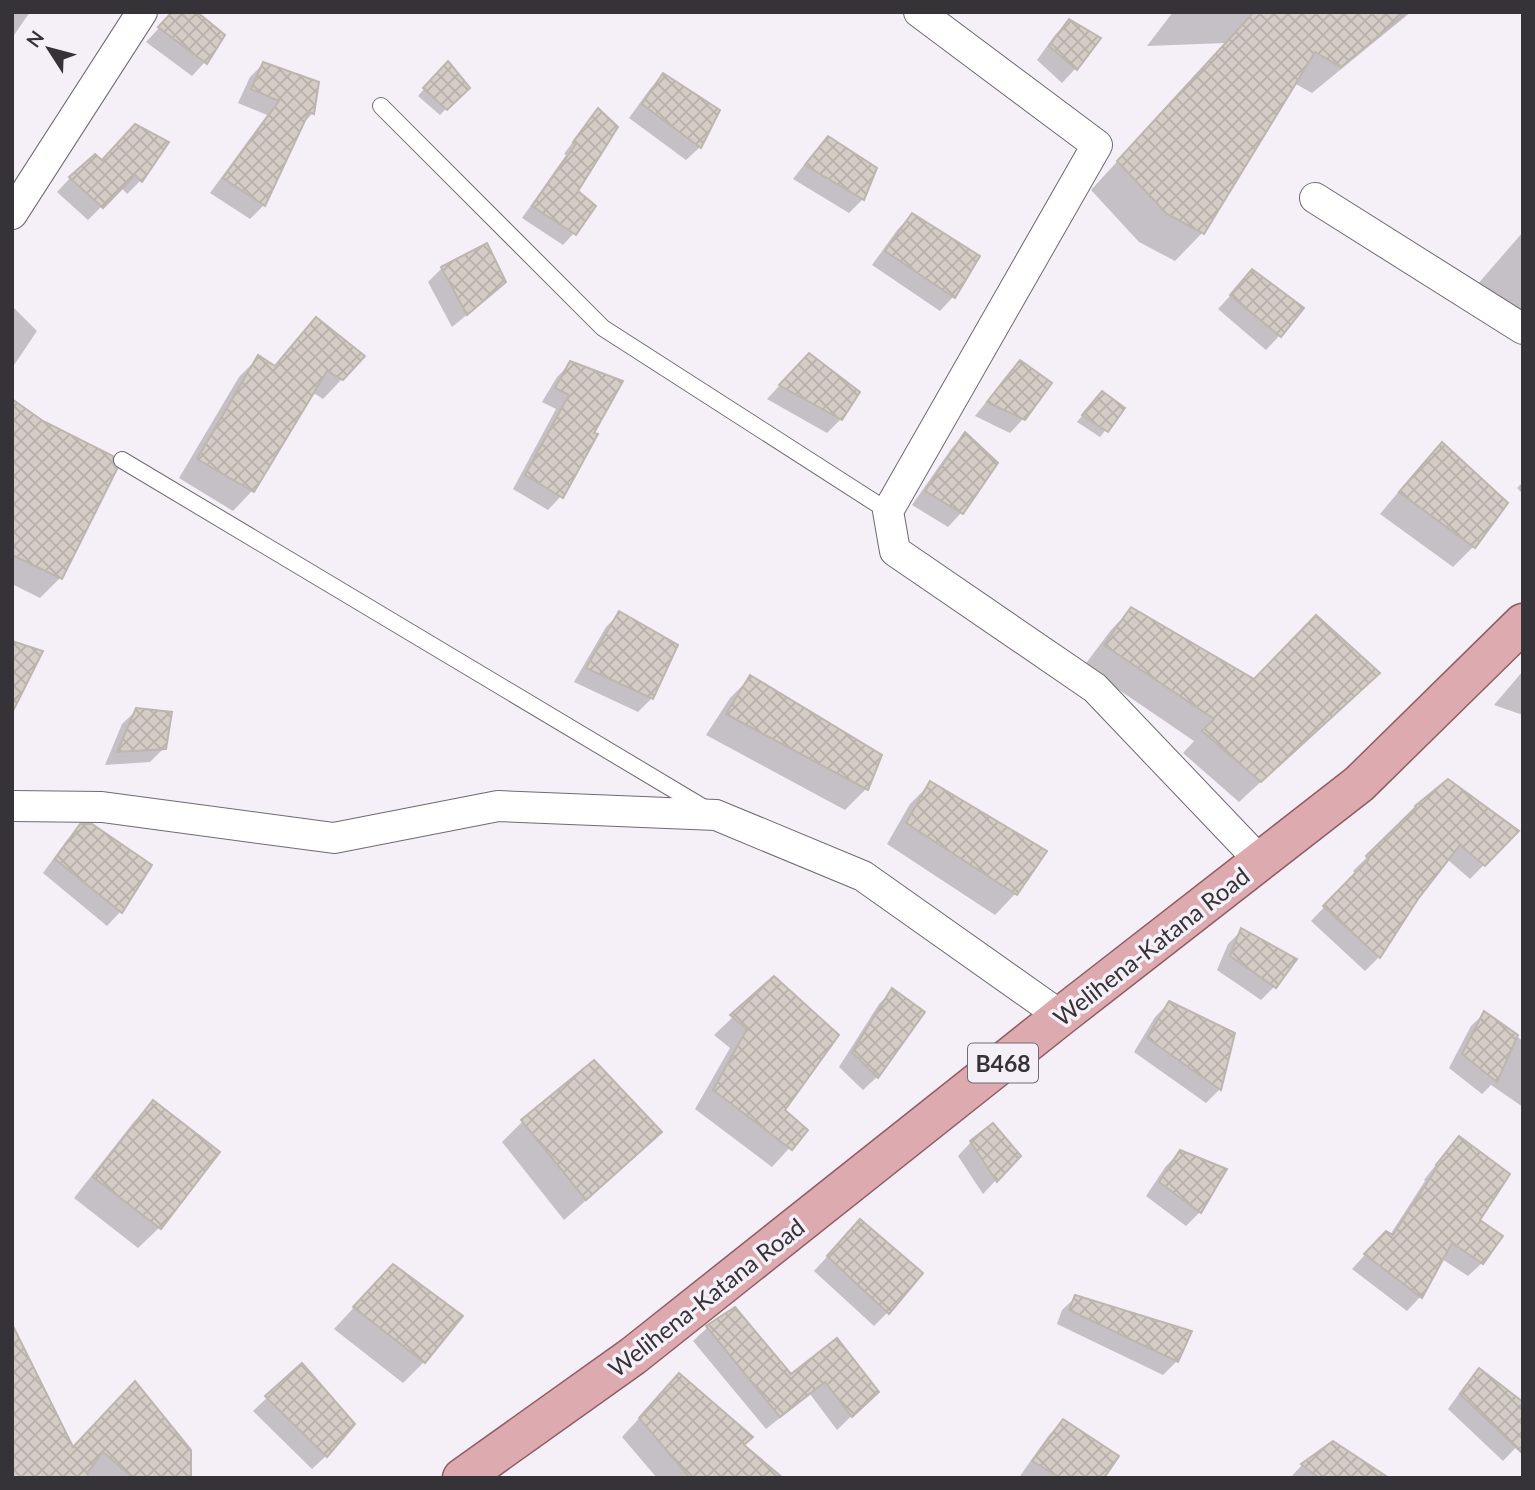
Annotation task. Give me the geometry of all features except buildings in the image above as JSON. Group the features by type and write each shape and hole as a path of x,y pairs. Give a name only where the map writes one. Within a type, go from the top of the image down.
{"main road":[{"name":"Welihena-Katana Road","path":"461,1478 633,1356 1061,1016 1359,784 1523,622"}],"street":[{"path":"12,215 142,12"},
{"path":"919,12 1097,145 888,511 895,551 1096,688 1260,861"},
{"path":"1315,198 1523,330"},
{"path":"12,806 102,807 334,838 498,806 716,815 863,876 1061,1016"}],"lane":[{"path":"381,106 603,328 888,511"},
{"path":"122,460 716,815"}]}
